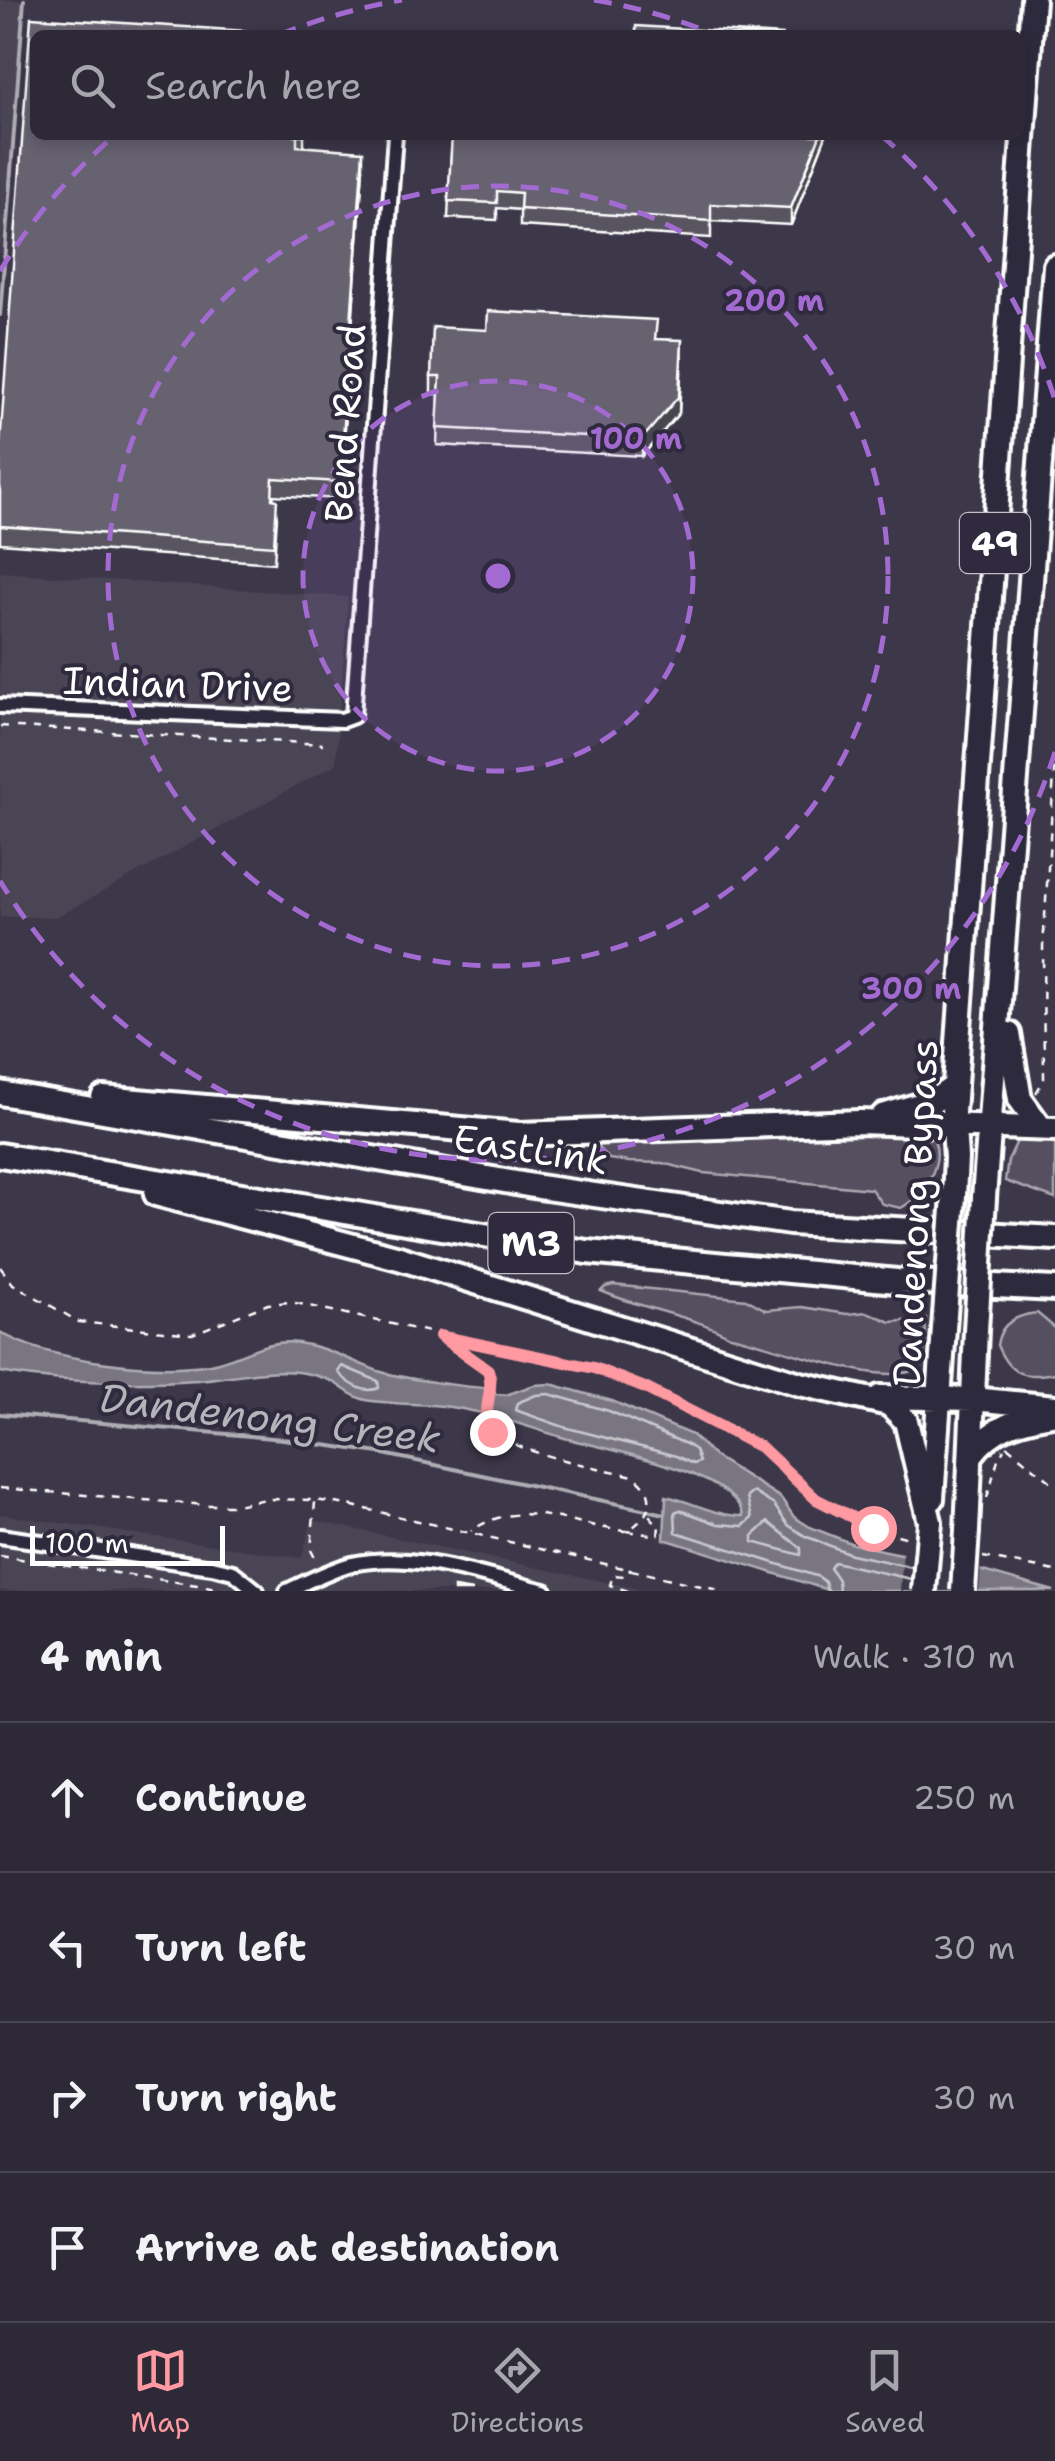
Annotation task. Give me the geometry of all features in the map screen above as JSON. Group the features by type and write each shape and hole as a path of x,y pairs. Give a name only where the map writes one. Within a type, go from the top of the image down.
{"highway":[{"name":"Dandenong Bypass","path":"1025,124 1034,0"},
{"name":"Dandenong Bypass","path":"924,1591 922,1531 940,1398 956,1158 955,1086 1024,140"},
{"name":"Dandenong Bypass","path":"963,1591 984,1198 1055,266"},
{"path":"1010,892 1009,1038 1020,1099 1048,1129"},
{"path":"860,1122 935,1100 955,1086"},
{"path":"0,1093 159,1101 519,1134 860,1122 1048,1129"},
{"name":"EastLink","path":"0,1093 539,1187 790,1223 1055,1238"},
{"path":"6,1156 399,1258 832,1392 889,1404 899,1411 910,1435 922,1531"},
{"name":"M3","path":"6,1156 587,1252 897,1281 1055,1289"},
{"path":"832,1392 973,1400 1055,1410"},
{"path":"972,1454 1002,1426 1055,1410"}],"street":[{"name":"Bend Road","path":"353,716 395,140"},
{"name":"Indian Drive","path":"0,706 342,720 353,716"},
{"path":"0,1536 234,1572 257,1591"},
{"path":"287,1591 323,1573 368,1562 412,1561 545,1591"}],"path":[{"path":"0,726 323,744"},
{"path":"1020,1099 1039,1090 1044,1079 1042,947 1055,759"},
{"path":"0,1267 13,1284 79,1322 192,1334 268,1304 291,1302 594,1368 624,1378 762,1448 832,1510 873,1528 922,1531"},
{"path":"440,1336 488,1370 486,1416 492,1432 503,1441 633,1476 645,1483 650,1495 648,1514 626,1531"},
{"path":"1008,1446 1055,1485"},
{"path":"0,1488 205,1506 266,1499 315,1500 723,1591"},
{"path":"315,1500 311,1550 323,1573"},
{"path":"471,1532 488,1521 531,1513 658,1536 660,1526 648,1514"},
{"path":"967,1542 1055,1571"},
{"path":"0,1556 211,1587 214,1591"},
{"path":"628,1591 610,1585 613,1575 625,1576 631,1568"}],"shaded area":[{"path":"0,0 24,0 0,267"},
{"path":"0,572 348,597 336,764 57,917 0,917"},
{"path":"813,1129 837,1134 929,1131 935,1141 936,1164 919,1194 901,1208 882,1204 871,1189 703,1173 662,1163 609,1159 596,1146"},
{"path":"1055,1134 1055,1199 1005,1181 1008,1160 1019,1137"},
{"path":"613,1285 746,1299 766,1310 802,1307 847,1314 867,1312 891,1322 926,1319 923,1355 919,1365 906,1373 885,1374 829,1364 730,1336 601,1291"},
{"path":"1037,1313 1055,1328 1055,1373 1027,1375 1007,1364 997,1345 1010,1322"},
{"path":"0,1514 302,1558 312,1520 648,1591 0,1591"}],"water":[{"path":"0,1332 73,1357 132,1365 210,1364 286,1342 319,1348 388,1374 491,1388 496,1394 551,1384 612,1401 692,1435 714,1456 781,1498 794,1517 810,1527 853,1544 983,1571 1054,1591 831,1591 664,1539 666,1496 723,1514 743,1516 735,1500 717,1487 664,1464 478,1412 366,1400 329,1380 301,1373 125,1382 0,1372"}],"pier":[{"path":"903,1550 981,1566 979,1591 900,1591"}],"building":[{"path":"31,17 232,30 30,30"},
{"path":"636,26 701,30 636,30"},
{"path":"30,31 30,140 297,140 297,146 363,151 340,482 273,478 272,499 277,500 274,546 0,526 0,445"},
{"path":"452,140 818,140 791,208 711,204 711,221 520,209 521,193 497,191 497,203 448,201"},
{"path":"488,311 657,320 655,339 682,340 679,396 642,439 437,428 440,377 431,377 433,327 487,330"}],"waterway":[{"path":"0,315 24,0"},
{"name":"Dandenong Creek","path":"0,1414 283,1439 379,1453 665,1514"}],"route":[{"path":"492,1432 486,1416 492,1377 477,1360 440,1336 594,1368 624,1378 762,1448 816,1499 873,1528"}]}
